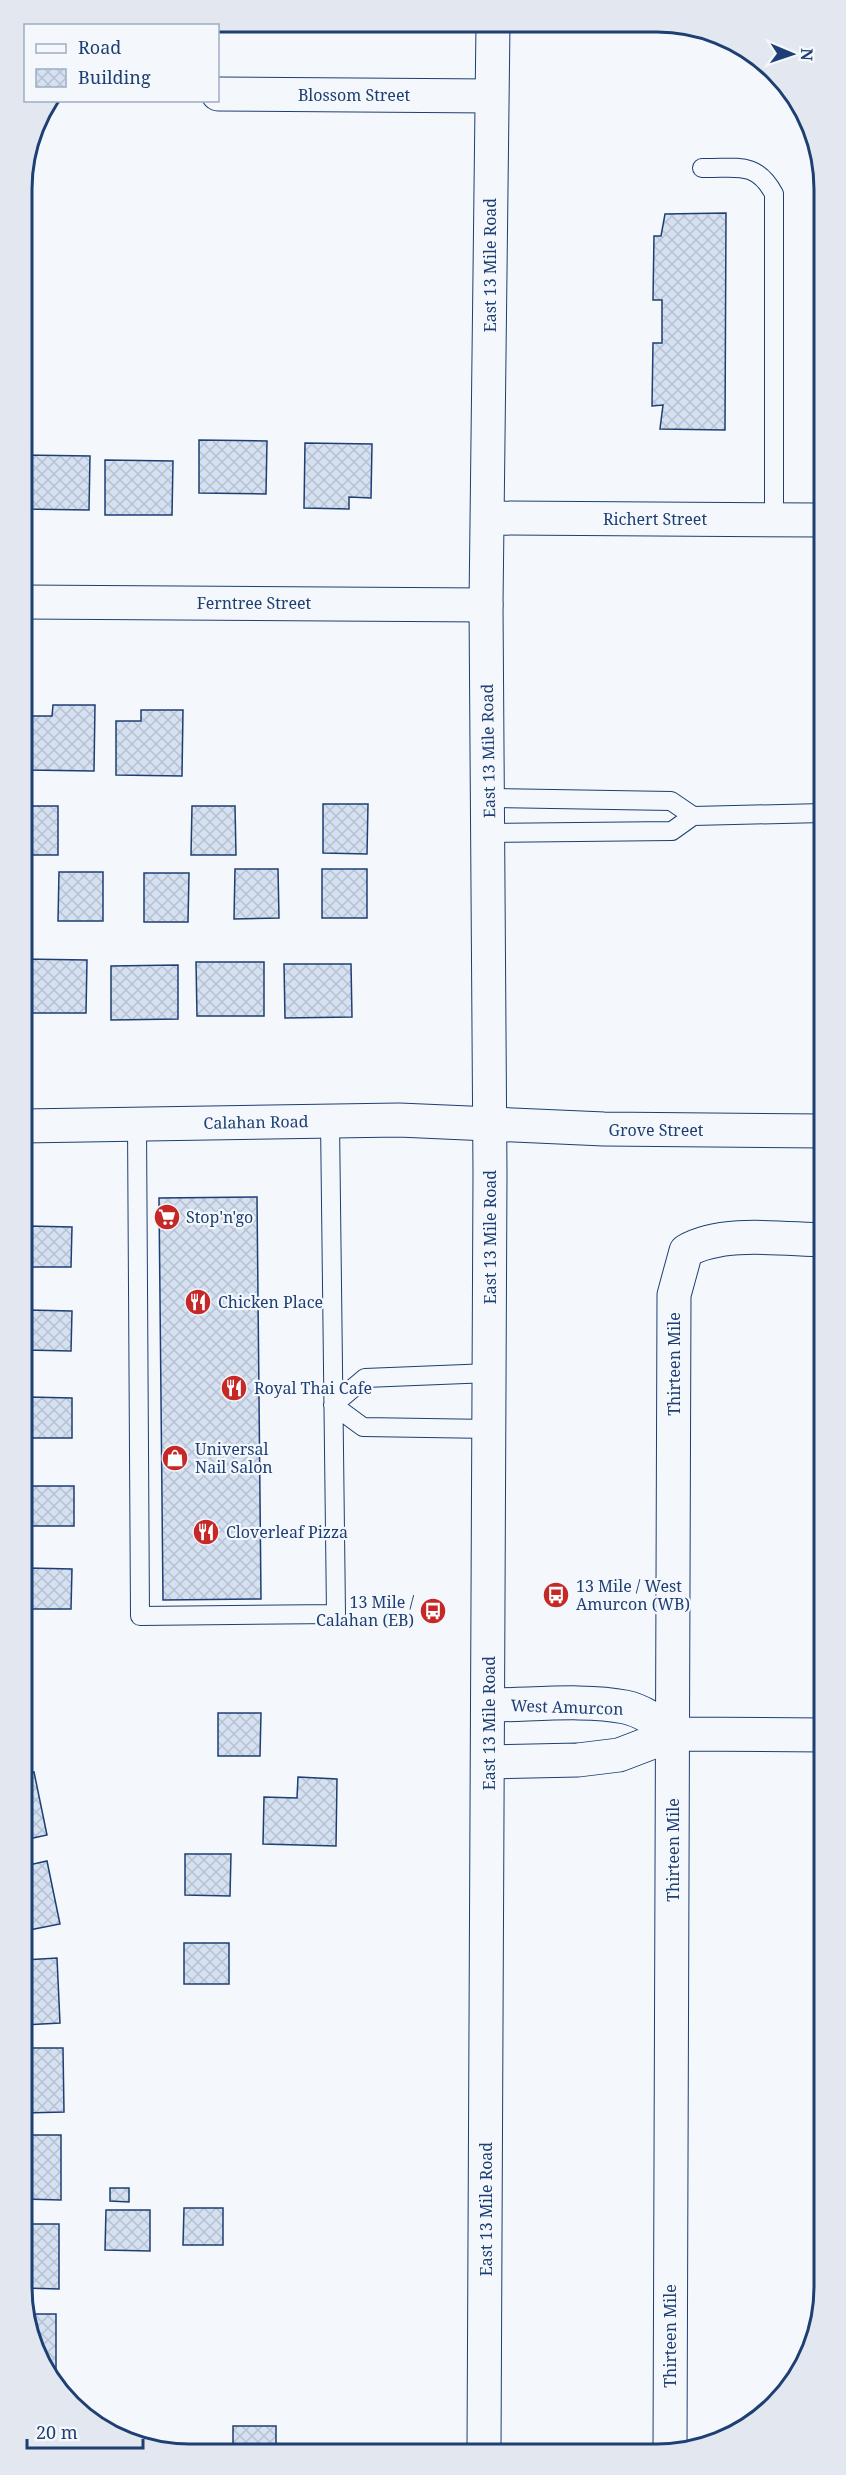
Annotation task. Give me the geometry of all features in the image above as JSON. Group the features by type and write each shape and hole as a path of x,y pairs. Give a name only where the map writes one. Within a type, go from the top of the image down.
{"street":[{"name":"East 13 Mile Road","path":"484,2444 490,1429 486,605 489,518 493,32"},
{"name":"Blossom Street","path":"219,94 491,96"},
{"name":"Richert Street","path":"489,518 814,520"},
{"name":"Ferntree Street","path":"32,602 486,605"},
{"name":"Calahan Road","path":"32,1126 330,1121 490,1123"},
{"name":"Grove Street","path":"490,1123 596,1129 814,1131"},
{"name":"Thirteen Mile","path":"670,2443 674,1295 686,1251 700,1243 723,1239 814,1240"},
{"name":"West Amurcon","path":"489,1705 626,1707 651,1717 674,1734"},
{"path":"489,1762 619,1755 674,1734 814,1735"}],"lane":[{"path":"702,168 752,169 765,178 774,194 774,520"},
{"path":"488,798 671,801 693,816"},
{"path":"488,833 672,831 693,816 814,813"},
{"path":"137,1124 140,1616 336,1614 330,1121"},
{"path":"333,1405 365,1378 490,1373"},
{"path":"333,1405 363,1427 490,1429"}],"building":[{"path":"726,213 725,430 660,429 663,405 652,406 653,343 662,343 662,300 653,300 654,236 661,236 665,214"},
{"path":"199,440 267,441 266,494 199,493"},
{"path":"305,443 372,444 371,498 349,497 349,509 304,508"},
{"path":"32,455 90,456 89,510 32,509"},
{"path":"105,460 173,461 172,515 105,515"},
{"path":"53,705 95,705 94,771 32,770 32,716 52,716"},
{"path":"141,710 183,710 182,776 116,775 116,721 141,721"},
{"path":"323,804 368,804 367,854 323,853"},
{"path":"32,806 58,806 58,855 32,855"},
{"path":"192,806 235,806 236,855 191,855"},
{"path":"235,869 278,869 279,918 234,919"},
{"path":"322,869 367,869 367,918 322,918"},
{"path":"59,872 103,872 103,921 58,921"},
{"path":"144,873 189,873 188,922 144,922"},
{"path":"32,959 87,960 86,1013 32,1013"},
{"path":"196,962 264,962 264,1016 197,1016"},
{"path":"284,964 351,964 352,1017 285,1018"},
{"path":"178,965 178,1019 111,1020 111,966"},
{"path":"257,1197 261,1599 163,1600 159,1198"},
{"path":"32,1226 72,1227 71,1267 32,1267"},
{"path":"32,1310 72,1311 71,1351 32,1350"},
{"path":"32,1397 72,1398 72,1438 32,1438"},
{"path":"32,1486 74,1486 74,1526 32,1526"},
{"path":"32,1568 72,1569 71,1609 32,1609"},
{"path":"218,1713 261,1713 260,1756 218,1756"},
{"path":"32,1772 34,1772 47,1835 32,1838"},
{"path":"298,1777 337,1779 336,1846 263,1844 264,1797 297,1798"},
{"path":"185,1854 231,1854 230,1896 185,1895"},
{"path":"47,1861 60,1924 32,1929 32,1864"},
{"path":"184,1943 229,1943 229,1984 184,1984"},
{"path":"57,1958 60,2023 32,2025 32,1960"},
{"path":"32,2048 63,2048 64,2112 32,2113"},
{"path":"32,2135 61,2135 61,2200 32,2199"},
{"path":"110,2188 129,2188 129,2202 110,2201"},
{"path":"184,2208 223,2208 223,2245 183,2245"},
{"path":"106,2210 150,2210 150,2251 105,2250"},
{"path":"32,2224 59,2224 59,2289 32,2288"},
{"path":"34,2314 56,2314 56,2371 40,2337"},
{"path":"233,2426 276,2426 276,2444 233,2444"}],"place":[{"name":"Stop'n'go","path":"167,1217"},
{"name":"Chicken Place","path":"198,1302"},
{"name":"Royal Thai Cafe","path":"234,1388"},
{"name":"Universal Nail Salon","path":"175,1458"},
{"name":"Cloverleaf Pizza","path":"206,1532"},
{"name":"13 Mile / West Amurcon (WB)","path":"556,1595"},
{"name":"13 Mile / Calahan (EB)","path":"433,1611"}]}
